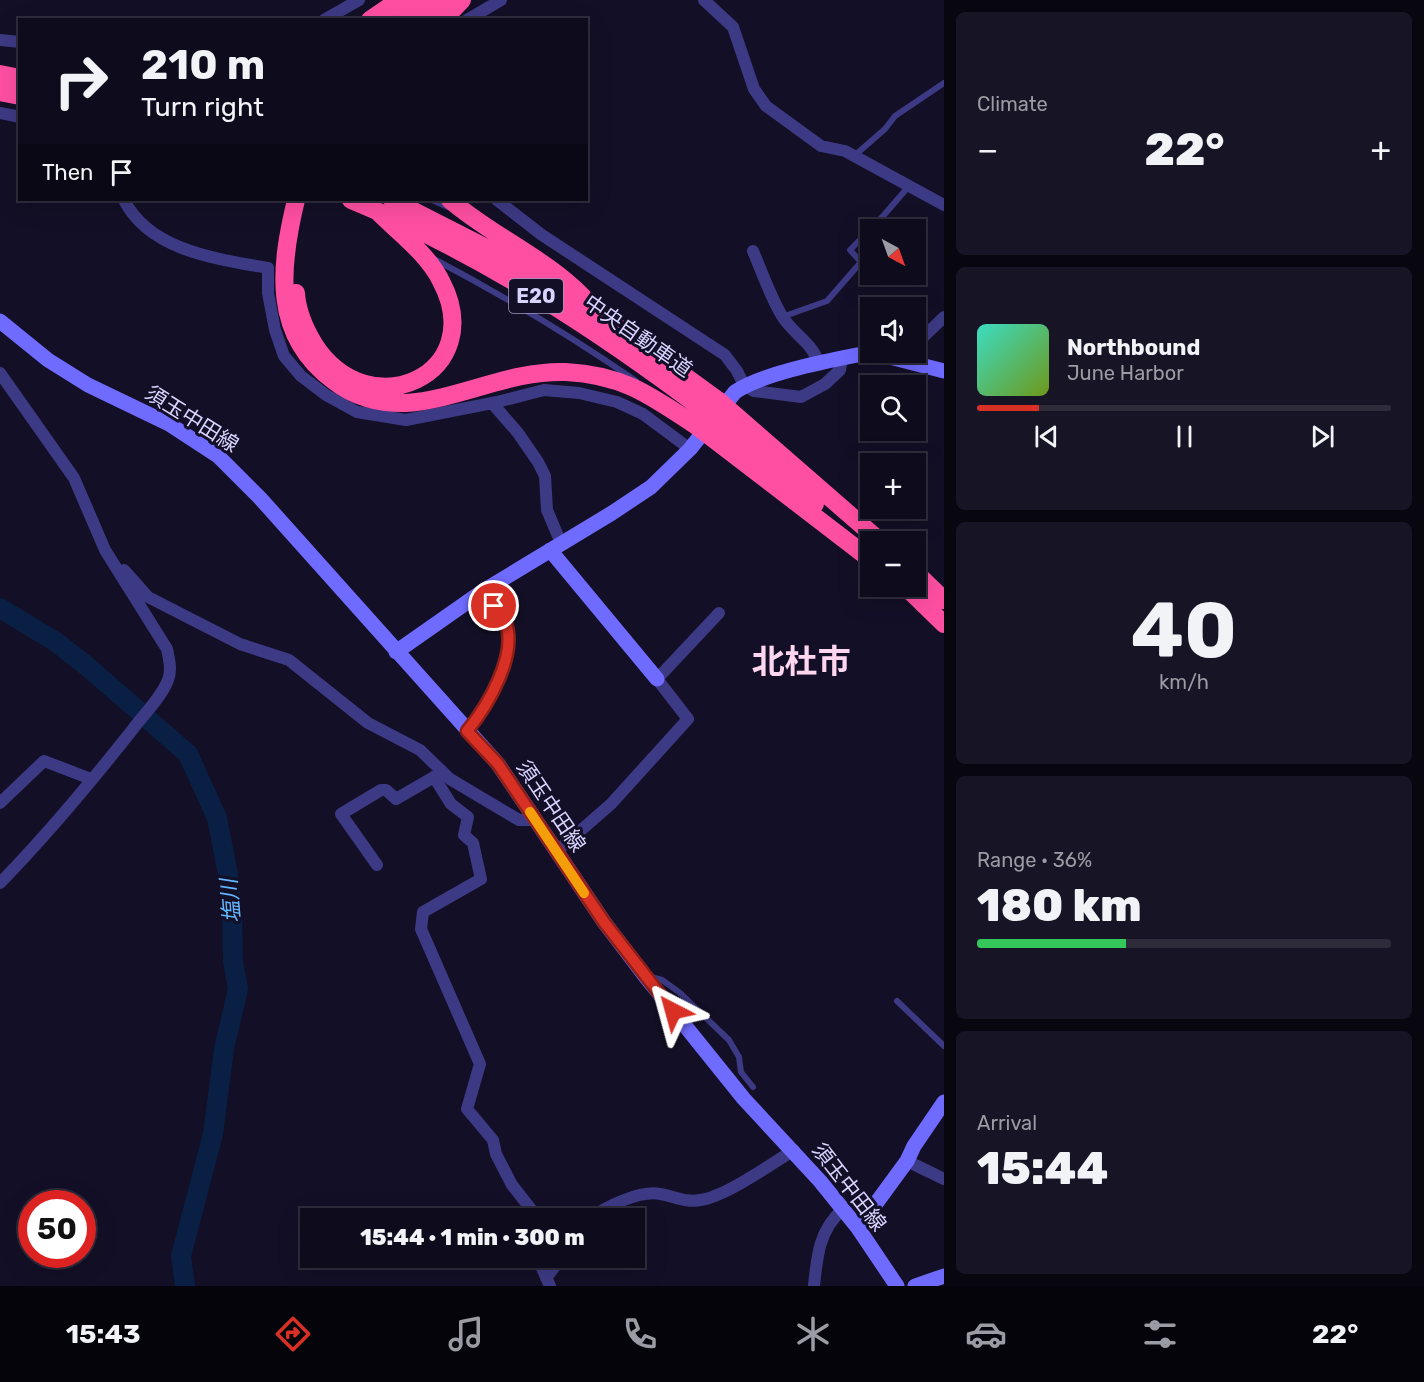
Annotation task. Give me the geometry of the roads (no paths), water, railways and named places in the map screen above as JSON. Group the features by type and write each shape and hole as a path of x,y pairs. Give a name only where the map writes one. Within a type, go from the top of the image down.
{"highway":[{"path":"373,18 399,0"},
{"path":"402,18 420,0"},
{"path":"419,18 434,4 443,0"},
{"path":"445,18 462,0"},
{"path":"0,62 18,65"},
{"path":"0,74 18,78"},
{"path":"0,92 18,96"},
{"path":"296,201 285,252 283,282 290,323 296,339 307,355 318,368 342,387 371,400 405,403 434,398 524,374 566,372 610,379 635,387 651,396 709,414 860,550"},
{"path":"308,201 296,255 297,302 311,338 328,361 338,370 368,385 394,387 423,377 442,358 449,342 452,326 447,297 433,268 376,210"},
{"name":"中央自動車道","path":"354,201 376,210 493,270 547,302 640,363 866,531"},
{"name":"中央自動車道","path":"394,201 504,257 602,316 709,414 771,464 860,545"},
{"path":"451,201 565,279 602,316"},
{"path":"926,583 944,600"},
{"path":"916,597 944,624"}],"main road":[{"name":"須玉中田線","path":"0,321 48,360 88,385 169,424 218,456 252,490 498,764 604,922 645,976 744,1099 794,1150 843,1209 897,1286"},
{"path":"396,652 483,591 651,487 690,449 735,392 744,385 842,358 860,356"},
{"path":"922,363 944,371"},
{"path":"555,547 657,679"},
{"path":"858,1228 907,1161 914,1146 944,1102"},
{"path":"915,1286 944,1276"}],"street":[{"path":"328,18 359,0"},
{"path":"470,18 501,0"},
{"path":"704,0 732,27 754,89 766,106 821,146 845,151 944,205"},
{"path":"0,40 18,42"},
{"path":"0,113 18,117"},
{"path":"125,201 153,234 179,247 218,259 268,268 268,292 275,330 284,356 301,376 326,395 357,412 406,420 544,390 579,393 617,402 643,414 690,449"},
{"path":"498,201 542,235 725,356 737,371 744,385 754,391 801,397 825,384 840,370 842,358"},
{"path":"753,251 782,317 808,344 819,364"},
{"path":"926,334 944,317"},
{"path":"0,373 74,478 105,550 167,649 171,664 169,680 101,770 91,779 42,840 0,883"},
{"path":"492,403 518,433 545,476 547,510 555,547"},
{"path":"117,571 123,569 148,597 181,615 240,644 289,660 368,723 420,750 438,773 451,804 468,817 464,835 473,843 481,879 423,912 421,929 480,1064 467,1109 493,1140 496,1154 512,1185 530,1208"},
{"path":"467,731 482,713 498,684 508,638 505,621 483,591"},
{"path":"556,852 611,804 687,718 657,679 719,613"},
{"path":"0,803 44,761 91,779"},
{"path":"438,773 519,820 535,820"},
{"path":"377,865 341,814 381,790 386,790 396,799 438,773"},
{"path":"607,1208 644,1195 657,1193 686,1201 709,1198 794,1150"},
{"path":"907,1161 943,1178"},
{"path":"813,1286 820,1241 827,1226 843,1209"},
{"path":"540,1268 548,1282"},
{"path":"548,1282 556,1268"}],"lane":[{"path":"854,156 885,129 895,116 944,83"},
{"path":"782,317 827,301 861,262 850,250 909,186"},
{"path":"434,201 481,223"},
{"path":"416,249 502,296 582,344 637,382 651,396"},
{"path":"645,976 662,980 680,993 729,1040 740,1058 741,1072 753,1087"},
{"path":"897,1000 944,1046"}],"waterway":[{"name":"塩川","path":"0,608 56,642 188,754 217,818 228,874 232,908 233,961 238,989 224,1049 213,1134 181,1256 185,1286"}],"district":[{"name":"北杜市","path":"801,661"}]}
